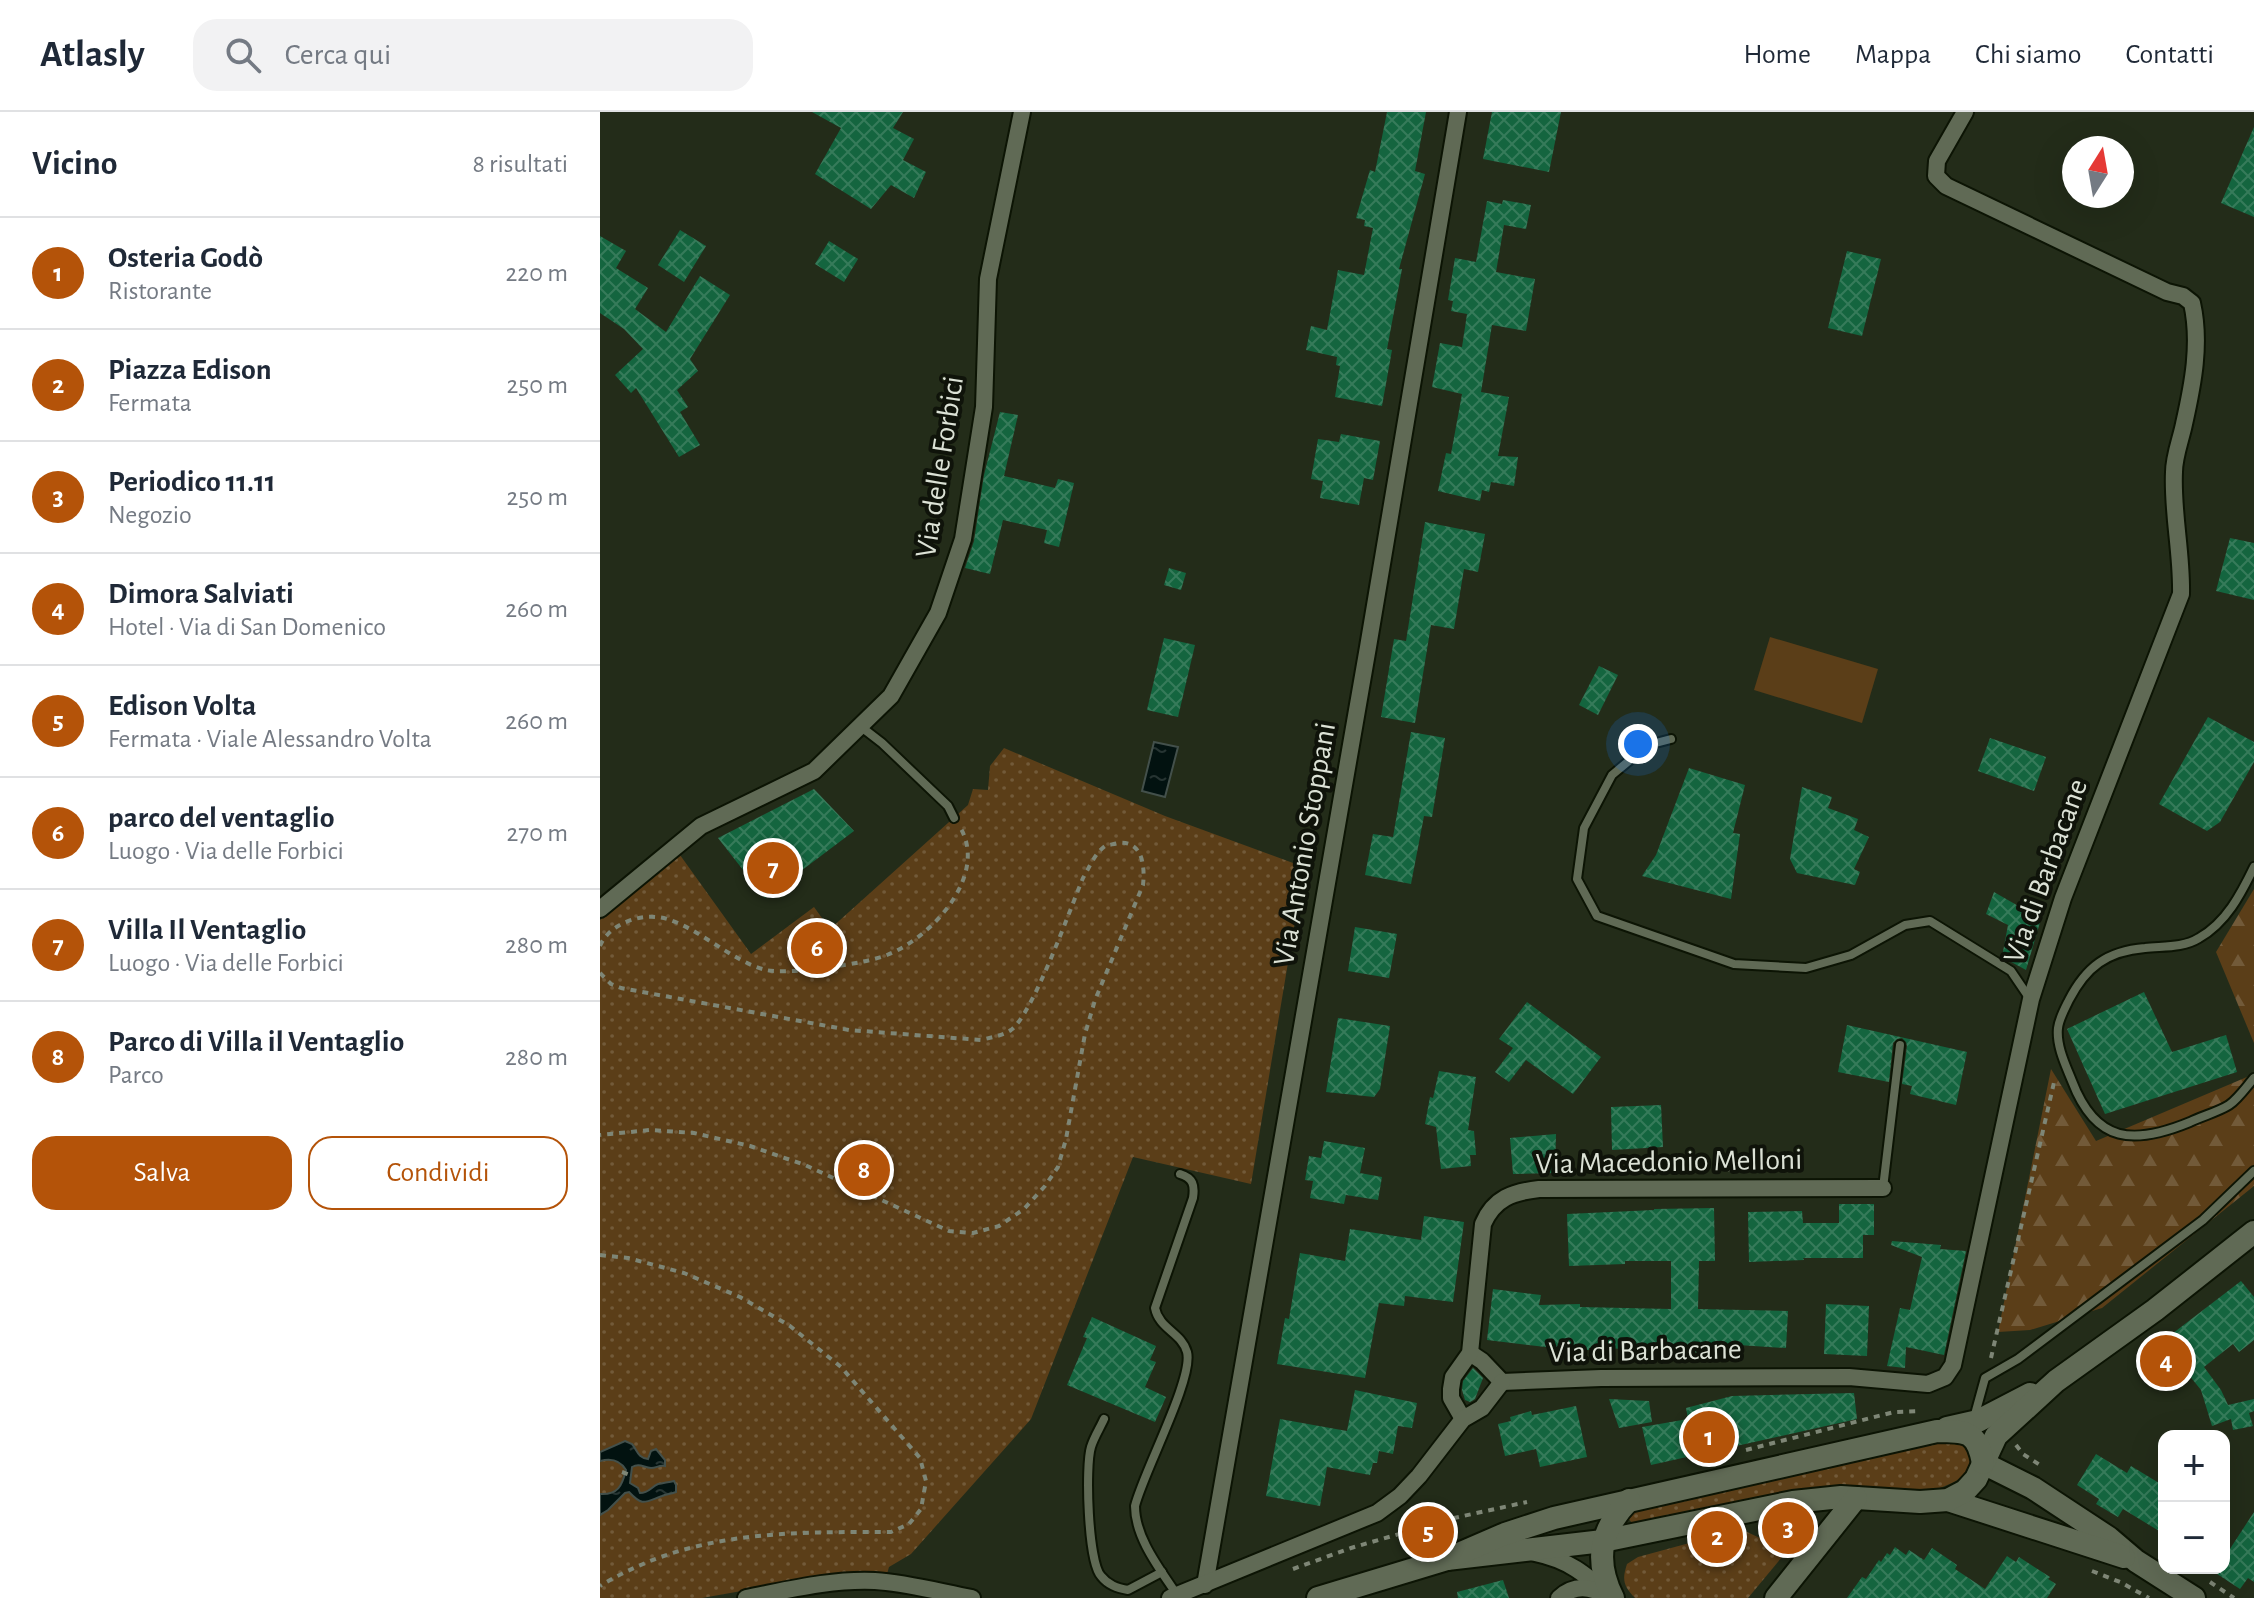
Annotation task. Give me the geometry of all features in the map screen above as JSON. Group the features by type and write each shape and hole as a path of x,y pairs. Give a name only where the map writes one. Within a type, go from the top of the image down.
{"main road":[{"path":"1948,1500 1965,1491 1973,1482 1996,1436 2056,1381 2155,1310 2254,1232"},
{"path":"1515,1541 1554,1518 1972,1423 2056,1381"},
{"path":"1937,1431 1968,1434 1978,1442 1983,1463 2028,1486 2085,1522 2136,1561 2194,1598"},
{"path":"1318,1598 1515,1541 1603,1541 1769,1506 1826,1498 1920,1502 1948,1500 2136,1561"},
{"path":"1776,1598 1856,1498"},
{"path":"1612,1598 1603,1575 1603,1541 1611,1521 1629,1500"}],"street":[{"name":"Via delle Forbici","path":"600,909 701,826 814,771 891,696 938,613 963,539 984,407 988,279 1022,112"},
{"name":"Via Antonio Stoppani","path":"1205,1585 1458,112"},
{"name":"Via di Barbacane","path":"1502,1382 1601,1378 1849,1377 1928,1384 1945,1377 1953,1365 2031,999 2063,898 2181,594 2174,467 2194,373 2196,321 2192,303 2183,296 2167,292 1946,186 1936,176 1937,161 1965,112"},
{"name":"Via Macedonio Melloni","path":"1463,1419 1451,1398 1453,1377 1470,1353 1483,1224 1502,1197 1539,1189 1883,1188"},
{"path":"1175,1597 1377,1513 1400,1496 1463,1419 1482,1408 1502,1382 1488,1366 1470,1353"},
{"path":"1515,1541 1571,1565 1612,1598"},
{"path":"746,1598 821,1584 873,1581 972,1598"},
{"path":"1559,1598 1576,1588 1593,1590 1612,1598"}],"lane":[{"path":"860,726 948,806 954,818"},
{"path":"1671,739 1648,745 1612,775 1584,828 1577,879 1597,916 1734,964 1806,968 1851,955 1905,925 1930,921 2011,971 2031,999"},
{"path":"2254,867 2242,893 2222,920 2196,940 2178,946 2125,951 2107,957 2092,967 2076,986 2058,1030 2061,1052 2078,1098 2090,1116 2106,1129 2123,1135 2158,1134 2230,1104 2254,1078"},
{"path":"1883,1188 1900,1045"},
{"path":"1972,1423 1985,1378 2018,1359 2203,1220 2254,1171"},
{"path":"1175,1597 1138,1526 1135,1506 1188,1361 1182,1342 1161,1323 1155,1308 1193,1198 1193,1184 1188,1177 1180,1174"},
{"path":"1104,1419 1091,1448 1088,1472 1094,1565 1101,1577 1114,1587 1128,1590 1162,1572"}],"path":[{"path":"600,946 612,930 621,925 655,916 669,919 720,949 766,970 826,968 887,955 931,928 956,895 965,876 968,847 954,818"},
{"path":"600,973 611,984 621,988 849,1030 981,1040 1012,1029 1029,1006 1083,878 1105,846 1124,843 1135,848 1142,857 1145,871 1143,885 1095,1000 1085,1034 1058,1167 1024,1209 999,1226 973,1233 949,1231 805,1165 750,1146 694,1133 650,1130 600,1135"},
{"path":"1998,1332 2061,1052"},
{"path":"1693,1168 1724,1167 1740,1176"},
{"path":"600,1255 628,1258 684,1273 740,1297 790,1326 841,1367 886,1417 920,1458 926,1481 921,1509 909,1524 891,1532 763,1534 710,1542 663,1557 600,1586"},
{"path":"1746,1450 1904,1412 1906,1402"},
{"path":"622,1472 633,1476"},
{"path":"1291,1570 1351,1548 1424,1527 1529,1502"},
{"path":"2084,1568 2149,1598"}],"green space":[{"path":"1770,637 1878,669 1862,723 1754,690"},
{"path":"1004,748 1165,816 1304,867 1251,1184 1133,1157 1031,1419 911,1554 889,1567 887,1574 803,1580 702,1598 600,1598 600,920 680,855 751,954 814,907 830,929 968,805 973,789 988,790 990,766"},
{"path":"2254,889 2254,1043 2216,952"},
{"path":"2051,1069 2096,1141 2254,1074 2254,1186 2102,1308 2030,1330 1998,1332"},
{"path":"1942,1439 1963,1442 1969,1452 1968,1469 1957,1480 1929,1491 1633,1524 1626,1516 1628,1512"},
{"path":"1741,1529 1787,1551 1748,1598 1635,1598 1628,1590 1624,1578 1627,1564 1638,1557"}],"water":[{"path":"1154,742 1178,747 1165,797 1142,791"},
{"path":"625,1441 632,1444 642,1457 648,1459 651,1451 656,1449 665,1460 665,1466 632,1467 630,1483 640,1493 658,1484 674,1481 676,1492 644,1502 629,1492 625,1493 600,1515 600,1494 611,1493 618,1488 626,1470 615,1461 600,1461 600,1452"}],"building":[{"path":"812,112 903,112 893,128 914,139 903,160 926,172 914,198 891,185 871,209 815,174 841,128"},
{"path":"1387,112 1426,112 1415,171 1425,174 1399,269 1402,269 1387,349 1392,350 1382,406 1335,397 1340,366 1336,365 1337,357 1306,350 1311,326 1327,330 1338,270 1364,275 1373,228 1364,226 1365,220 1356,218 1370,170 1375,172"},
{"path":"1492,112 1561,112 1549,172 1483,159"},
{"path":"2254,127 2254,217 2221,203"},
{"path":"1503,200 1531,205 1526,229 1504,225 1496,272 1535,279 1526,331 1492,325 1481,392 1509,397 1498,456 1518,457 1514,486 1491,482 1489,492 1482,490 1480,501 1438,491 1446,453 1451,454 1462,394 1432,387 1440,343 1462,347 1467,314 1451,311 1453,301 1448,300 1455,258 1476,262 1487,201 1502,204"},
{"path":"680,230 706,246 684,282 658,265"},
{"path":"600,236 626,251 616,268 648,288 635,309 666,332 700,276 730,295 690,359 698,371 677,390 688,407 680,412 700,445 679,457 636,388 631,393 615,375 643,349 624,329 600,313"},
{"path":"829,241 858,259 844,282 815,264"},
{"path":"1847,251 1881,259 1862,336 1828,328"},
{"path":"1000,412 1018,415 1004,476 1055,488 1058,479 1074,483 1059,547 1044,543 1047,530 1003,520 990,574 965,568 974,541 984,475"},
{"path":"1341,434 1380,441 1373,480 1364,478 1359,505 1320,498 1323,481 1311,479 1318,439 1339,442"},
{"path":"1425,522 1485,534 1478,572 1464,569 1454,629 1431,625 1415,723 1381,717 1394,639 1406,641"},
{"path":"2230,538 2254,543 2254,600 2216,591"},
{"path":"1169,568 1186,573 1181,590 1164,585"},
{"path":"1164,638 1195,645 1178,717 1147,710"},
{"path":"1599,666 1618,675 1598,715 1579,705"},
{"path":"2208,717 2254,742 2254,762 2220,822 2207,831 2159,804"},
{"path":"1411,732 1445,738 1432,817 1424,816 1411,884 1365,875 1373,834 1393,837"},
{"path":"1990,738 2046,757 2034,791 1978,771"},
{"path":"1689,768 1745,785 1733,833 1740,834 1731,899 1642,876 1656,855"},
{"path":"1802,787 1832,797 1828,808 1858,819 1854,830 1869,837 1854,869 1860,872 1855,885 1797,873 1790,859"},
{"path":"814,789 854,831 765,898 718,838"},
{"path":"1994,892 2041,919 2026,970 2002,957 2008,925 1986,914"},
{"path":"1355,927 1397,934 1389,978 1348,971"},
{"path":"2144,992 2172,1052 2226,1035 2237,1072 2105,1114 2067,1029"},
{"path":"1527,1002 1601,1057 1573,1094 1526,1060 1509,1082 1495,1072 1513,1048 1499,1039"},
{"path":"1338,1018 1390,1026 1380,1089 1374,1097 1326,1092"},
{"path":"1847,1025 1967,1052 1956,1105 1910,1094 1912,1086 1902,1084 1907,1046 1902,1038 1893,1043 1889,1082 1838,1072"},
{"path":"1439,1071 1476,1077 1468,1130 1474,1131 1476,1155 1470,1155 1471,1166 1441,1169 1436,1127 1425,1124"},
{"path":"1661,1105 1663,1147 1612,1150 1611,1107"},
{"path":"1556,1134 1555,1173 1513,1174 1510,1138"},
{"path":"1324,1141 1365,1148 1360,1173 1382,1177 1378,1200 1346,1195 1344,1204 1310,1198 1313,1181 1305,1180 1309,1156 1321,1158"},
{"path":"1839,1204 1874,1204 1874,1235 1863,1235 1863,1258 1749,1262 1748,1212 1802,1211 1803,1223 1839,1223"},
{"path":"1714,1208 1715,1261 1699,1261 1698,1309 1788,1311 1786,1348 1738,1345 1738,1357 1708,1357 1708,1352 1676,1353 1676,1350 1589,1348 1554,1351 1554,1348 1487,1340 1493,1289 1541,1295 1539,1305 1671,1309 1671,1261 1569,1266 1567,1214"},
{"path":"1424,1216 1464,1222 1453,1302 1405,1296 1404,1306 1379,1303 1365,1378 1277,1364 1285,1318 1289,1319 1300,1253 1345,1261 1350,1229 1421,1240"},
{"path":"1892,1241 1941,1245 1940,1249 1966,1251 1944,1355 1906,1347 1905,1368 1887,1366 1900,1308 1910,1310 1922,1257 1891,1245"},
{"path":"2241,1281 2254,1297 2254,1340 2239,1352 2233,1344 2204,1367 2228,1405 2254,1399 2254,1411 2249,1413 2253,1426 2233,1430 2231,1419 2212,1426 2201,1390 2184,1369 2160,1388 2138,1360"},
{"path":"1826,1304 1869,1306 1867,1356 1824,1354"},
{"path":"1092,1317 1156,1346 1150,1360 1156,1362 1145,1387 1166,1397 1155,1422 1067,1385 1087,1338 1083,1337"},
{"path":"1473,1368 1483,1378 1475,1399 1470,1402 1465,1400 1462,1390 1463,1381"},
{"path":"1355,1390 1417,1403 1412,1428 1398,1426 1393,1454 1379,1451 1370,1475 1327,1467 1320,1506 1266,1496 1280,1419 1347,1431"},
{"path":"1854,1393 1857,1419 1651,1465 1642,1427 1688,1419 1686,1408 1732,1396"},
{"path":"1609,1399 1649,1401 1652,1422 1619,1428"},
{"path":"1576,1406 1587,1457 1540,1467 1536,1449 1505,1456 1498,1424 1531,1411 1532,1415"},
{"path":"2096,1454 2127,1473 2131,1466 2158,1482 2158,1530 2123,1509 2118,1517 2096,1504 2099,1499 2077,1485"},
{"path":"2254,1512 2254,1582 2248,1578 2240,1589 2217,1574 2230,1574 2230,1549"},
{"path":"1895,1547 1906,1555 1909,1550 1924,1560 1932,1548 1957,1565 1955,1569 1985,1589 2007,1556 2016,1562 2019,1557 2056,1584 2047,1598 1847,1598 1862,1577 1866,1579 1879,1560 1881,1562 1887,1553 1890,1555"},
{"path":"1503,1580 1509,1598 1458,1598 1457,1592"}],"place":[{"name":"Villa Il Ventaglio","path":"773,868"},
{"name":"parco del ventaglio","path":"817,948"},
{"name":"Parco di Villa il Ventaglio","path":"864,1170"},
{"name":"Dimora Salviati","path":"2166,1361"},
{"name":"Osteria Godò","path":"1709,1437"},
{"name":"Periodico 11.11","path":"1788,1528"},
{"name":"Edison Volta","path":"1428,1532"},
{"name":"Piazza Edison","path":"1717,1537"}]}
